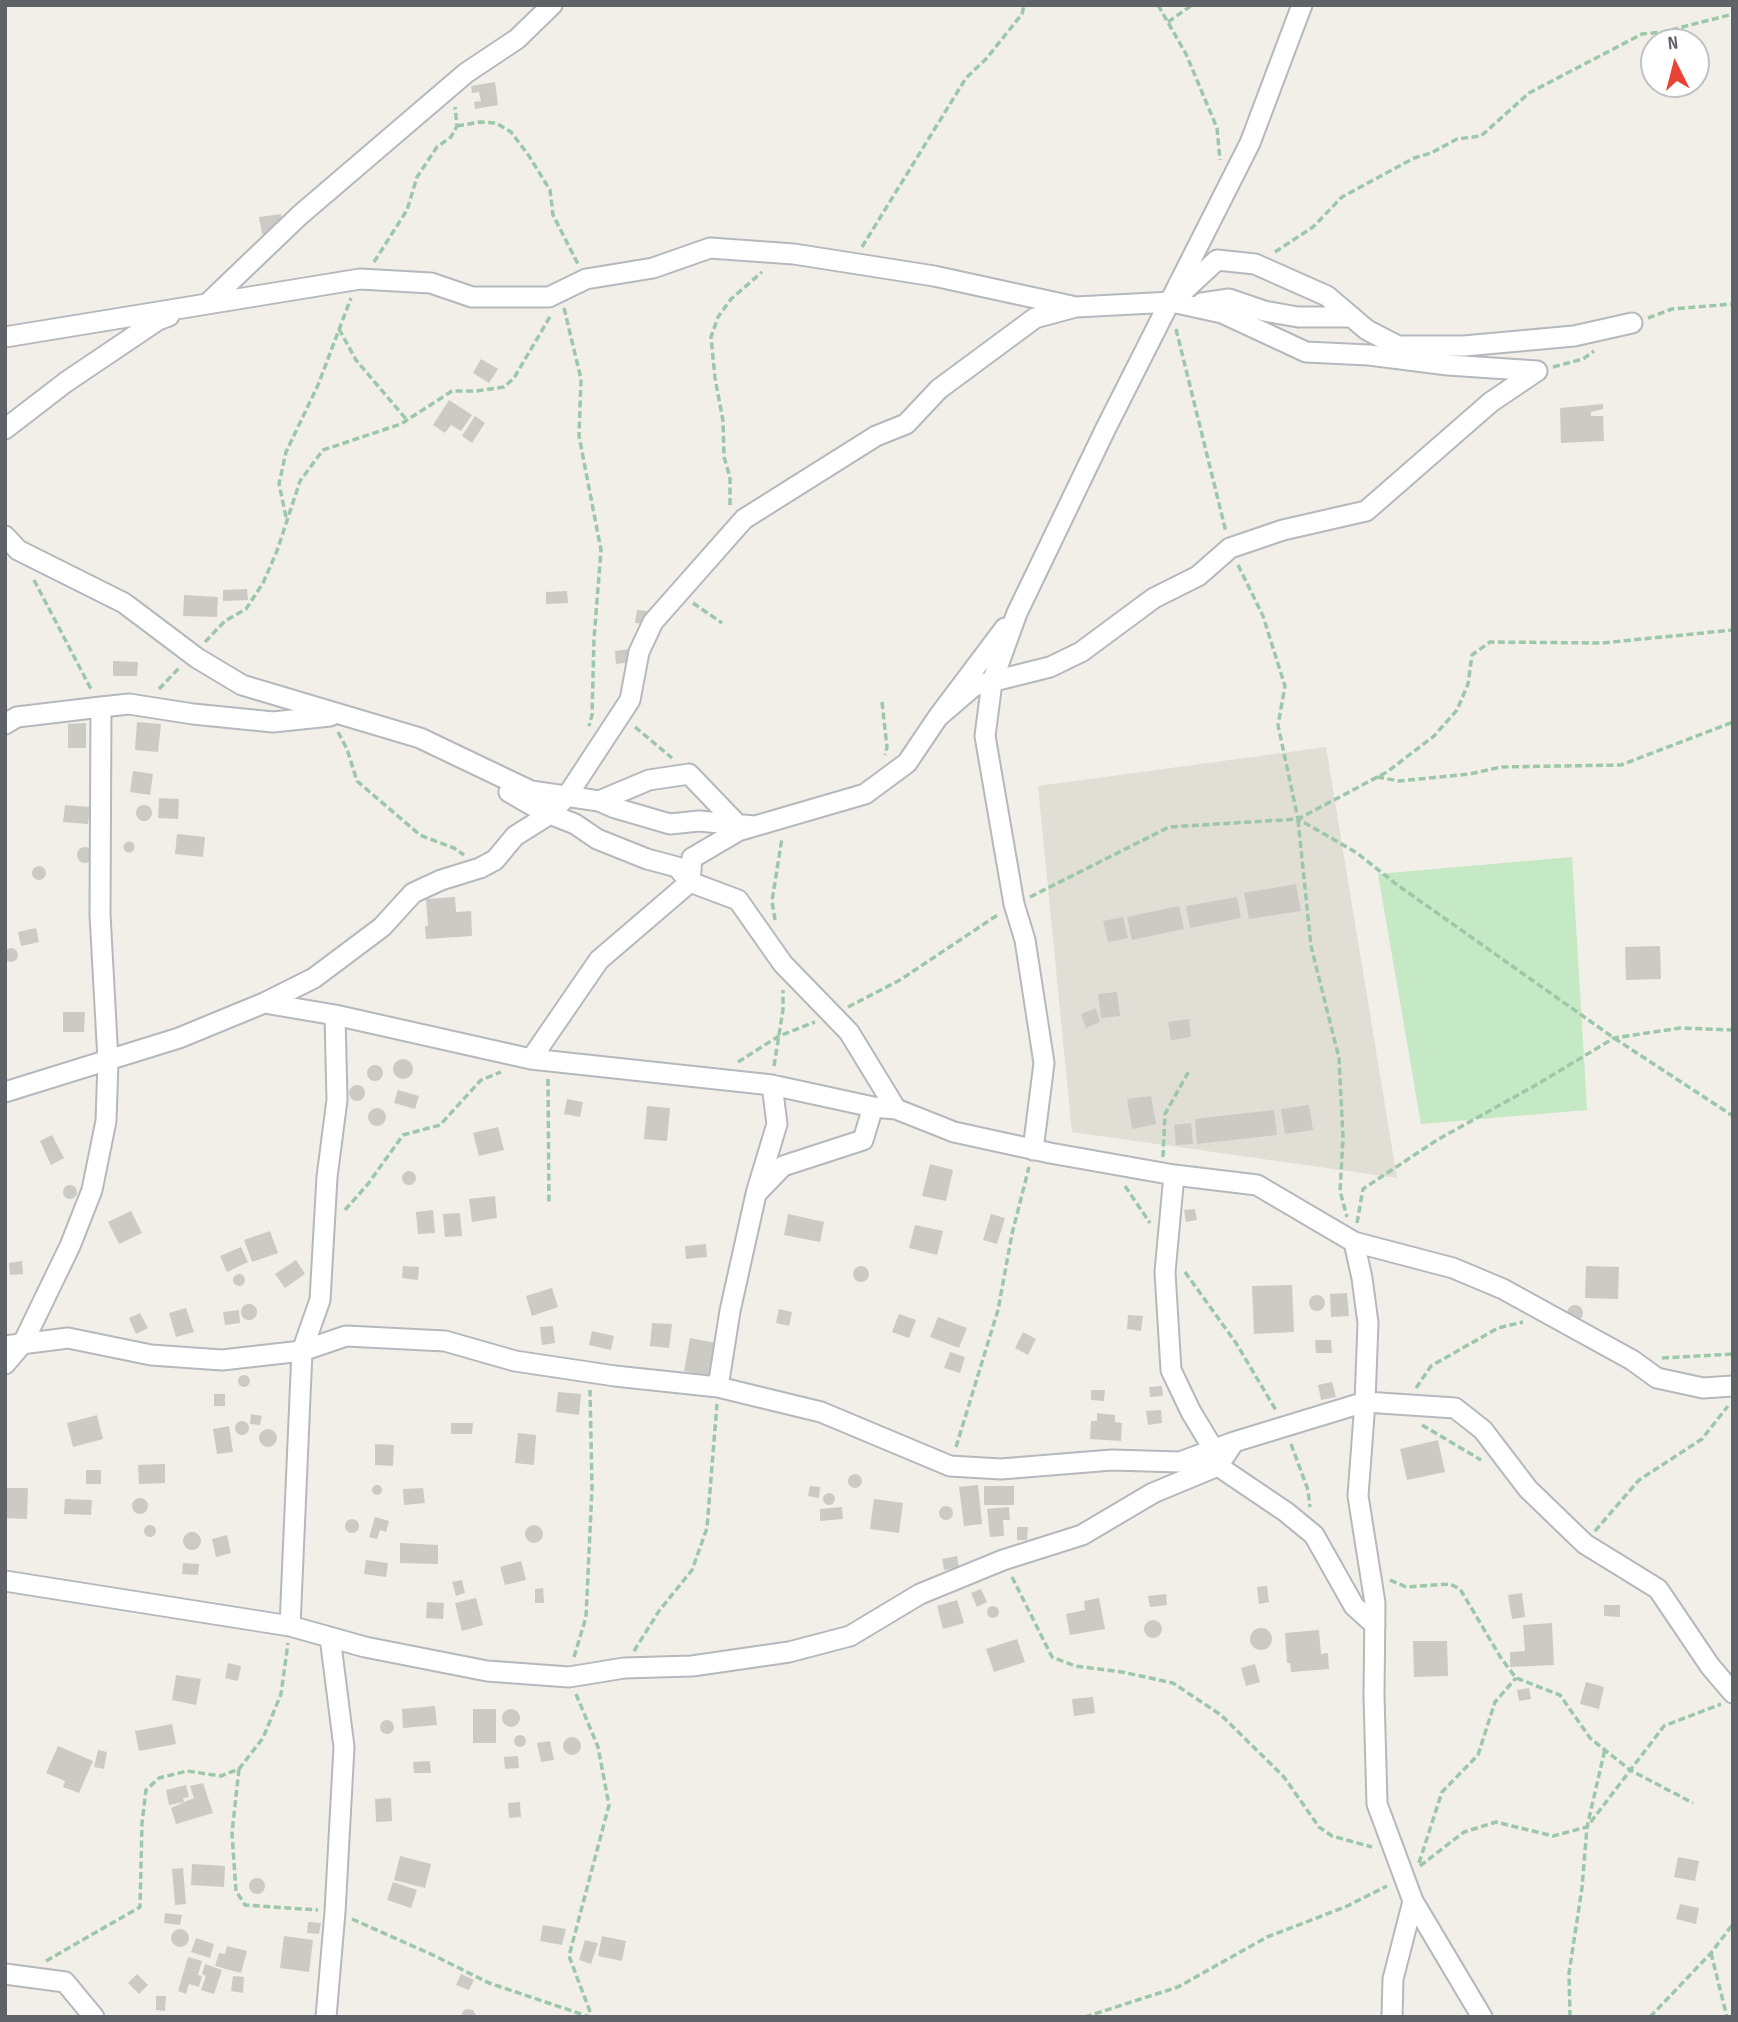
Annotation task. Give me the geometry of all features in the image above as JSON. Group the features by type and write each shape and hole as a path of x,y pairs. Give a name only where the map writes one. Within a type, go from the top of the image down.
{"street":[{"path":"5,429 66,382 158,320 210,303 300,215 466,73 517,39 552,5"},
{"path":"1033,1150 1044,1063 1026,940 1014,904 985,736 992,682 1017,613 1176,303 1250,142 1302,5"},
{"path":"5,337 360,279 431,283 472,297 549,297 572,288 653,268 710,248 794,254 934,276 1076,306 1229,299 1264,311 1298,317 1352,317"},
{"path":"1176,303 1217,260 1255,264 1327,296 1367,330 1398,346 1464,346 1574,336 1632,323"},
{"path":"938,717 974,687 1049,667 1081,652 1154,598 1198,576 1230,548 1283,530 1366,511 1492,402 1537,371 1306,352 1223,313 1176,303"},
{"path":"5,1092 179,1038 264,1003 324,971 382,928 413,893 495,860 515,836 550,814 567,796 630,700 639,652 653,622 744,519 876,436 906,424 939,389 1035,318 1076,306"},
{"path":"12,543 124,603 191,654 242,685 332,715 420,738 531,791 599,801 670,824 699,821 746,825 865,794 907,763 938,717 1017,613"},
{"path":"5,724 17,717 129,704 206,716 273,722 332,715"},
{"path":"5,1364 70,1246 92,1190 106,1122 108,1060 100,914 101,707"},
{"path":"482,768 513,795 575,824 597,839 677,867 690,882 738,900 783,964 849,1032 896,1109"},
{"path":"599,801 649,779 689,774 746,825"},
{"path":"539,1060 599,960 690,882 692,858 746,825"},
{"path":"264,1003 335,1015 539,1060 772,1085 873,1107 896,1109 954,1132 1033,1150 1168,1174 1257,1185 1354,1242 1453,1268 1503,1289 1632,1360 1657,1378 1703,1388 1733,1386"},
{"path":"290,1626 302,1351 320,1300 327,1177 337,1100 335,1015"},
{"path":"718,1387 730,1311 756,1194 777,1124 772,1085"},
{"path":"756,1194 783,1166 863,1140 873,1107"},
{"path":"1168,1174 1168,1249 1165,1272 1171,1370 1216,1458 1314,1535 1354,1606 1375,1625"},
{"path":"1354,1242 1368,1323 1358,1496 1375,1603 1377,1804 1413,1901 1482,2017"},
{"path":"14,1344 68,1338 151,1355 222,1360 302,1351 346,1336 445,1342 515,1361 718,1387 821,1412 950,1466 1001,1469 1112,1460 1181,1462 1216,1458"},
{"path":"5,1581 290,1626 365,1647 487,1671 569,1676 624,1668 692,1667 789,1651 850,1636 920,1594 1003,1560 1082,1535 1216,1458 1234,1442 1365,1402 1455,1408 1483,1430 1528,1489 1585,1544 1658,1590 1710,1666 1733,1693"},
{"path":"326,2017 344,1747 330,1637"},
{"path":"1392,2017 1393,1979 1413,1901"},
{"path":"14,1975 65,1982 94,2017"}],"path":[{"path":"850,263 872,233 966,78 986,58 1021,14 1024,5"},
{"path":"1158,5 1186,54 1217,128 1224,194"},
{"path":"1168,22 1192,5"},
{"path":"1255,264 1313,227 1342,197 1414,158 1457,139 1481,136 1529,93 1642,34 1663,32 1733,14"},
{"path":"457,126 480,122 496,123 511,132 529,156 550,190 553,215 572,288 581,379 579,436 601,550 594,639 592,715 587,735"},
{"path":"730,506 730,477 724,457 723,421 711,337 718,317 732,299 761,272 794,254"},
{"path":"129,704 160,689 225,621 246,609 263,583 277,551 300,481 323,450 401,424 452,391 504,387 514,378 572,288"},
{"path":"1176,303 1230,548 1264,616 1285,686 1278,725 1298,819 1311,946 1339,1058 1343,1138 1340,1191 1354,1242"},
{"path":"339,329 356,360 407,420"},
{"path":"12,543 101,707"},
{"path":"674,597 706,610 722,623"},
{"path":"1733,630 1602,643 1490,642 1472,655 1468,684 1457,710 1434,736 1387,772 1375,777 1399,781 1470,774 1501,767 1621,765 1733,722"},
{"path":"630,700 631,723 689,774"},
{"path":"882,702 887,747 882,762 883,781"},
{"path":"332,715 357,781 420,835 454,848 480,868"},
{"path":"1298,819 1357,853 1395,884 1614,1038 1733,1116"},
{"path":"1354,1242 1363,1189 1437,1140 1536,1086 1614,1038 1680,1028 1733,1030"},
{"path":"324,1231 368,1185 402,1135 440,1125 481,1080 539,1060 549,1203"},
{"path":"1168,1174 1165,1114 1190,1069"},
{"path":"950,1466 998,1310 1012,1234 1033,1150"},
{"path":"1110,1164 1236,1343 1285,1427 1308,1490 1314,1535"},
{"path":"1405,1405 1431,1366 1498,1328 1549,1315"},
{"path":"1632,1360 1733,1354"},
{"path":"590,1372 592,1488 586,1617 569,1676 598,1747 609,1805 569,1956 591,2017"},
{"path":"624,1668 659,1611 692,1570 707,1528 718,1387"},
{"path":"1585,1544 1639,1480 1702,1439 1733,1400"},
{"path":"1416,1422 1482,1461"},
{"path":"1367,1551 1391,1581 1406,1587 1450,1584 1460,1589 1516,1678 1560,1695 1590,1738 1630,1770 1693,1804"},
{"path":"1003,1560 1052,1657 1075,1666 1122,1672 1172,1683 1221,1715 1284,1777 1319,1827 1332,1836 1395,1854"},
{"path":"14,1975 140,1907 142,1823 146,1790 159,1778 187,1771 221,1776 239,1769 263,1738 281,1694 290,1626"},
{"path":"1417,1868 1442,1792 1478,1755 1495,1702 1516,1678"},
{"path":"1570,2017 1569,1973 1582,1888 1587,1827 1605,1749"},
{"path":"239,1769 232,1833 236,1891 245,1905 335,1912 489,1983 591,2017"},
{"path":"1650,2017 1711,1953 1733,1924"},
{"path":"1711,1953 1727,2017"}],"shaded area":[{"path":"1326,747 1397,1178 1072,1132 1038,786"}],"green space":[{"path":"1572,857 1587,1110 1421,1124 1378,874"}],"building":[{"path":"495,82 498,105 475,109 474,102 481,101 479,92 472,93 471,86"},
{"path":"281,214 283,230 262,234 259,217"},
{"path":"481,359 498,369 489,383 473,373"},
{"path":"449,400 472,415 461,431 451,425 445,433 433,425"},
{"path":"1603,404 1603,409 1591,412 1591,416 1603,416 1604,441 1561,443 1560,408"},
{"path":"475,416 485,423 472,443 462,436"},
{"path":"247,589 248,600 223,601 223,590"},
{"path":"567,591 568,603 546,604 546,592"},
{"path":"184,595 218,597 217,617 183,616"},
{"path":"637,610 648,611 647,624 635,623"},
{"path":"630,649 632,662 616,664 615,651"},
{"path":"113,661 138,662 137,676 113,676"},
{"path":"137,722 161,724 158,752 135,750"},
{"path":"86,723 86,748 68,748 68,724"},
{"path":"133,771 153,774 150,795 130,792"},
{"path":"159,798 179,799 178,819 158,818"},
{"path":"65,805 90,807 88,824 63,822"},
{"path":"144,805 150,807 150,819 144,821 138,819 136,813 138,807"},
{"path":"177,834 205,837 203,857 175,854"},
{"path":"129,842 133,843 133,851 129,852 125,851 124,847 125,843"},
{"path":"85,847 91,849 91,861 85,863 79,861 77,855 79,849"},
{"path":"39,866 44,868 44,878 39,880 34,878 32,873 34,868"},
{"path":"1296,884 1301,911 1249,919 1244,893"},
{"path":"455,897 456,912 471,911 472,936 426,939 426,899"},
{"path":"1237,897 1241,918 1190,928 1186,906"},
{"path":"1179,906 1184,929 1132,940 1127,917"},
{"path":"1123,917 1128,938 1108,942 1103,921"},
{"path":"36,928 39,942 21,946 18,932"},
{"path":"1660,946 1661,979 1626,980 1625,947"},
{"path":"8,948 14,948 18,955 14,962 8,962 4,958 4,952"},
{"path":"1117,992 1120,1016 1101,1018 1098,994"},
{"path":"1096,1008 1100,1022 1086,1028 1081,1014"},
{"path":"63,1012 85,1012 84,1032 63,1032"},
{"path":"1189,1019 1191,1037 1171,1040 1168,1022"},
{"path":"403,1059 410,1062 413,1069 410,1076 403,1079 396,1076 393,1069 396,1062"},
{"path":"375,1065 383,1073 375,1081 367,1073"},
{"path":"357,1085 363,1087 363,1099 357,1101 351,1099 349,1093 351,1087"},
{"path":"398,1090 419,1096 415,1109 394,1103"},
{"path":"1151,1096 1156,1124 1132,1129 1127,1099"},
{"path":"567,1099 583,1102 580,1117 564,1114"},
{"path":"1309,1105 1313,1130 1285,1134 1281,1109"},
{"path":"647,1106 670,1108 667,1141 644,1139"},
{"path":"377,1108 383,1111 386,1117 383,1123 377,1126 371,1123 368,1117 371,1111"},
{"path":"1274,1110 1277,1135 1197,1144 1195,1119"},
{"path":"1191,1123 1193,1144 1176,1145 1174,1125"},
{"path":"498,1127 504,1150 479,1156 473,1133"},
{"path":"52,1135 64,1158 51,1165 40,1141"},
{"path":"930,1164 953,1170 946,1201 922,1196"},
{"path":"406,1171 412,1171 416,1178 412,1185 406,1185 402,1181 402,1175"},
{"path":"67,1185 73,1185 77,1192 73,1199 67,1199 63,1195 63,1189"},
{"path":"495,1196 497,1218 472,1222 469,1199"},
{"path":"1195,1209 1197,1220 1186,1222 1184,1210"},
{"path":"433,1210 435,1233 418,1234 416,1212"},
{"path":"131,1211 142,1233 119,1244 108,1222"},
{"path":"460,1213 462,1236 445,1237 443,1214"},
{"path":"788,1214 824,1222 820,1242 784,1235"},
{"path":"991,1214 1005,1218 997,1244 983,1240"},
{"path":"915,1225 943,1231 937,1255 909,1248"},
{"path":"270,1231 278,1253 252,1262 244,1240"},
{"path":"706,1244 707,1257 686,1259 685,1246"},
{"path":"241,1247 248,1262 227,1272 220,1256"},
{"path":"296,1260 305,1274 285,1288 275,1274"},
{"path":"22,1261 23,1274 10,1275 9,1263"},
{"path":"403,1266 419,1267 418,1280 402,1278"},
{"path":"861,1266 869,1274 861,1282 853,1274"},
{"path":"1586,1266 1619,1267 1618,1299 1585,1298"},
{"path":"239,1274 245,1280 239,1286 233,1280"},
{"path":"1292,1285 1294,1332 1254,1334 1252,1286"},
{"path":"552,1288 558,1307 532,1316 526,1296"},
{"path":"1347,1293 1349,1316 1331,1317 1330,1294"},
{"path":"1314,1295 1320,1295 1325,1303 1323,1309 1314,1311 1309,1306 1309,1300"},
{"path":"249,1304 257,1312 249,1320 241,1312"},
{"path":"1572,1305 1578,1305 1583,1313 1581,1319 1572,1321 1567,1316 1567,1310"},
{"path":"186,1308 194,1332 176,1337 169,1313"},
{"path":"779,1309 792,1312 789,1326 776,1323"},
{"path":"239,1310 240,1323 225,1325 223,1312"},
{"path":"140,1313 148,1328 136,1334 129,1318"},
{"path":"899,1314 916,1320 909,1338 892,1332"},
{"path":"1128,1315 1143,1316 1141,1331 1127,1329"},
{"path":"938,1317 967,1328 959,1348 930,1337"},
{"path":"652,1323 672,1324 669,1348 650,1346"},
{"path":"553,1326 555,1343 542,1345 540,1327"},
{"path":"592,1331 614,1336 611,1350 589,1345"},
{"path":"1023,1332 1036,1339 1028,1355 1015,1348"},
{"path":"690,1338 716,1343 710,1376 684,1371"},
{"path":"1315,1340 1331,1340 1332,1353 1316,1353"},
{"path":"950,1352 965,1357 960,1373 944,1368"},
{"path":"244,1375 250,1381 244,1387 238,1381"},
{"path":"1332,1382 1336,1397 1321,1400 1318,1385"},
{"path":"1162,1386 1163,1396 1150,1397 1149,1387"},
{"path":"1091,1390 1105,1390 1104,1401 1091,1400"},
{"path":"558,1392 581,1394 579,1415 556,1412"},
{"path":"214,1394 225,1394 225,1406 214,1406"},
{"path":"1161,1410 1162,1423 1148,1425 1146,1411"},
{"path":"1097,1413 1115,1415 1115,1422 1122,1423 1121,1441 1090,1439 1091,1421 1097,1421"},
{"path":"251,1414 262,1416 260,1425 250,1424"},
{"path":"97,1415 103,1439 73,1447 67,1423"},
{"path":"242,1421 247,1423 247,1433 242,1435 237,1433 235,1428 237,1423"},
{"path":"451,1423 473,1423 472,1434 451,1434"},
{"path":"229,1426 233,1452 217,1454 213,1429"},
{"path":"268,1429 274,1432 277,1438 274,1444 268,1447 262,1444 259,1438 262,1432"},
{"path":"518,1433 536,1435 534,1465 515,1463"},
{"path":"1438,1440 1445,1472 1407,1480 1400,1449"},
{"path":"375,1444 394,1445 393,1466 375,1465"},
{"path":"165,1464 165,1483 139,1484 138,1465"},
{"path":"86,1470 101,1470 101,1484 86,1484"},
{"path":"855,1474 860,1476 860,1486 855,1488 850,1486 848,1481 850,1476"},
{"path":"377,1485 381,1486 381,1494 377,1495 373,1494 372,1490 373,1486"},
{"path":"978,1485 982,1524 964,1526 959,1487"},
{"path":"810,1486 820,1487 819,1498 808,1496"},
{"path":"984,1486 1014,1486 1014,1505 984,1505"},
{"path":"5,1488 28,1488 27,1519 5,1518"},
{"path":"423,1488 425,1503 404,1505 403,1489"},
{"path":"824,1494 834,1494 834,1504 824,1504"},
{"path":"140,1498 146,1500 146,1512 140,1514 134,1512 132,1506 134,1500"},
{"path":"65,1499 92,1500 91,1515 64,1514"},
{"path":"874,1499 903,1503 899,1533 870,1529"},
{"path":"946,1506 951,1508 951,1518 946,1520 941,1518 939,1513 941,1508"},
{"path":"842,1507 843,1519 820,1521 820,1509"},
{"path":"1009,1507 1010,1520 1003,1520 1004,1536 990,1537 987,1509"},
{"path":"375,1517 389,1521 386,1532 380,1530 377,1539 369,1537"},
{"path":"349,1519 355,1519 359,1526 355,1533 349,1533 345,1529 345,1523"},
{"path":"150,1525 156,1531 150,1537 144,1531"},
{"path":"534,1525 540,1528 543,1534 540,1540 534,1543 528,1540 525,1534 528,1528"},
{"path":"1017,1527 1028,1527 1027,1540 1017,1540"},
{"path":"192,1532 198,1535 201,1541 198,1547 192,1550 186,1547 183,1541 186,1535"},
{"path":"227,1535 231,1553 216,1557 212,1539"},
{"path":"400,1543 438,1545 438,1564 400,1563"},
{"path":"957,1556 959,1567 944,1570 942,1559"},
{"path":"366,1560 388,1563 386,1577 364,1574"},
{"path":"521,1561 526,1580 505,1585 500,1567"},
{"path":"183,1563 199,1564 198,1575 182,1574"},
{"path":"462,1580 465,1593 456,1596 452,1582"},
{"path":"1267,1586 1269,1602 1259,1604 1257,1587"},
{"path":"543,1588 544,1603 535,1603 535,1589"},
{"path":"981,1589 987,1602 977,1607 971,1593"},
{"path":"1522,1593 1525,1617 1512,1619 1508,1595"},
{"path":"1166,1594 1167,1605 1150,1607 1148,1596"},
{"path":"476,1598 483,1625 462,1631 455,1603"},
{"path":"1099,1598 1105,1629 1070,1635 1066,1614 1085,1610 1084,1601"},
{"path":"957,1600 964,1623 943,1629 937,1606"},
{"path":"427,1602 444,1603 443,1619 426,1618"},
{"path":"1604,1605 1620,1605 1620,1617 1604,1616"},
{"path":"993,1606 999,1612 993,1618 987,1612"},
{"path":"1153,1620 1159,1623 1162,1629 1159,1635 1153,1638 1147,1635 1144,1629 1147,1623"},
{"path":"1552,1623 1554,1665 1510,1667 1510,1652 1525,1651 1523,1625"},
{"path":"1261,1628 1271,1635 1272,1639 1265,1649 1261,1650 1251,1643 1250,1639 1257,1629"},
{"path":"1319,1630 1321,1654 1328,1653 1329,1669 1291,1672 1290,1663 1287,1663 1285,1633"},
{"path":"1017,1639 1025,1662 994,1672 986,1649"},
{"path":"1413,1641 1447,1641 1448,1676 1414,1677"},
{"path":"228,1663 241,1666 238,1681 225,1678"},
{"path":"1255,1664 1260,1682 1246,1686 1241,1668"},
{"path":"176,1675 201,1679 196,1705 172,1700"},
{"path":"1586,1682 1604,1687 1599,1709 1580,1704"},
{"path":"1529,1688 1531,1699 1519,1701 1517,1690"},
{"path":"1093,1697 1095,1713 1074,1716 1072,1699"},
{"path":"435,1706 437,1725 403,1728 402,1709"},
{"path":"473,1709 496,1709 496,1743 473,1743"},
{"path":"511,1709 517,1712 520,1718 517,1724 511,1727 505,1724 502,1718 505,1712"},
{"path":"384,1720 390,1720 394,1727 390,1734 384,1734 380,1730 380,1724"},
{"path":"172,1724 176,1744 139,1751 135,1731"},
{"path":"520,1735 526,1741 520,1747 514,1741"},
{"path":"568,1737 576,1737 581,1746 579,1753 568,1755 563,1750 563,1742"},
{"path":"550,1741 554,1760 541,1762 537,1743"},
{"path":"58,1746 93,1761 79,1793 63,1787 65,1781 46,1773"},
{"path":"98,1750 107,1752 104,1769 94,1767"},
{"path":"518,1756 519,1768 505,1769 504,1757"},
{"path":"430,1761 431,1773 414,1773 413,1762"},
{"path":"203,1783 213,1813 176,1824 171,1808 194,1798 190,1786"},
{"path":"186,1785 189,1797 183,1798 184,1802 169,1805 166,1790"},
{"path":"391,1798 392,1821 376,1822 375,1799"},
{"path":"520,1802 521,1817 509,1818 508,1803"},
{"path":"400,1856 431,1864 425,1888 394,1880"},
{"path":"1678,1857 1699,1861 1695,1881 1674,1877"},
{"path":"192,1864 225,1866 224,1887 191,1885"},
{"path":"183,1868 186,1904 175,1905 172,1869"},
{"path":"257,1878 265,1886 257,1894 249,1886"},
{"path":"393,1882 417,1890 411,1908 387,1900"},
{"path":"1680,1904 1699,1908 1696,1924 1676,1919"},
{"path":"165,1913 182,1915 180,1925 164,1923"},
{"path":"308,1922 321,1923 319,1934 307,1933"},
{"path":"543,1925 566,1929 562,1945 540,1941"},
{"path":"180,1929 186,1932 189,1938 186,1944 180,1947 174,1944 171,1938 174,1932"},
{"path":"284,1936 313,1940 309,1972 280,1968"},
{"path":"602,1936 626,1941 622,1961 598,1956"},
{"path":"196,1938 214,1944 210,1958 191,1952"},
{"path":"585,1940 598,1943 591,1964 579,1960"},
{"path":"227,1946 247,1951 241,1973 215,1966 219,1953 225,1954"},
{"path":"188,1957 202,1961 198,1975 202,1976 199,1987 189,1984 186,1994 178,1991"},
{"path":"205,1964 222,1970 214,1994 201,1990 206,1976 202,1974"},
{"path":"137,1974 148,1985 139,1994 128,1983"},
{"path":"461,1974 474,1980 469,1990 456,1985"},
{"path":"233,1976 244,1977 243,1993 231,1991"},
{"path":"156,1996 166,1996 165,2011 156,2010"},
{"path":"464,2010 473,2010 477,2017 460,2017"}]}
